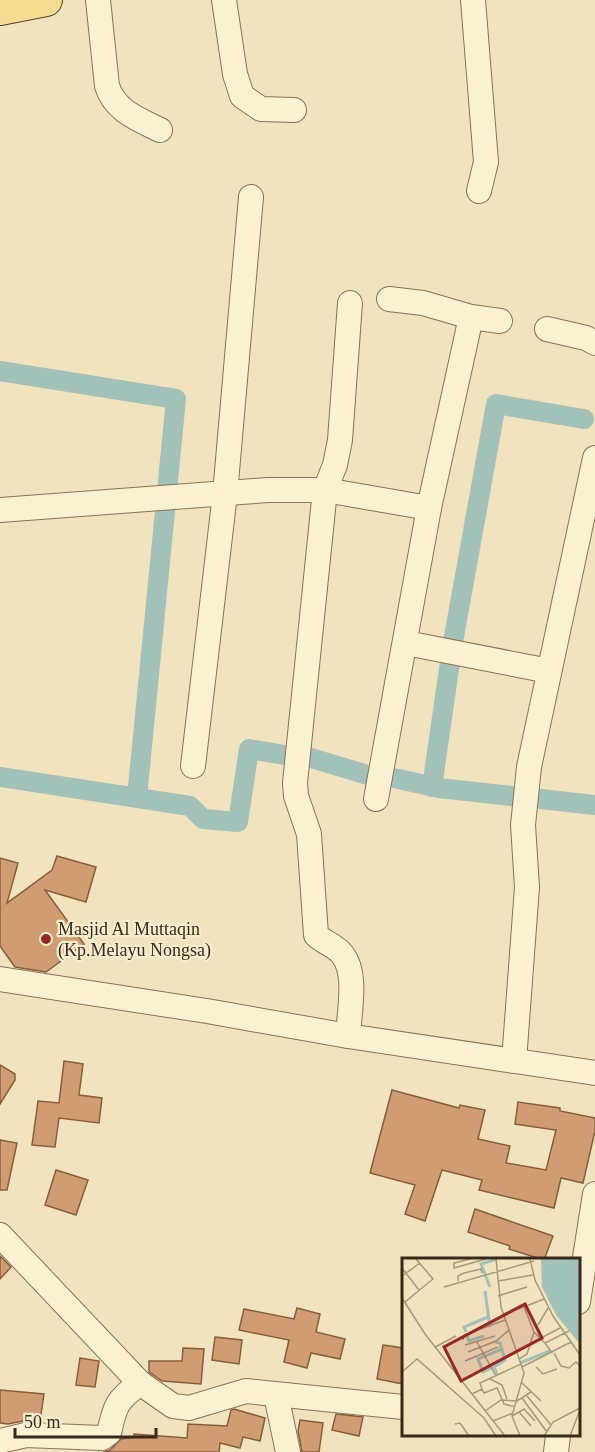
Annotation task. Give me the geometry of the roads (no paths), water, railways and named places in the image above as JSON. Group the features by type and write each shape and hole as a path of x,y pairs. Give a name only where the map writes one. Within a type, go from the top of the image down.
{"main road":[{"path":"0,9 46,0"}],"street":[{"path":"98,0 107,86 111,98 121,110 160,130"},
{"path":"224,0 235,74 242,96 261,109 294,110"},
{"path":"473,0 486,162 479,191"},
{"path":"193,766 225,494 251,197"},
{"path":"389,299 423,303 471,317 500,321"},
{"path":"348,1036 351,976 341,951 315,935 309,834 296,796 295,783 325,490 336,465 340,440 350,303"},
{"path":"376,799 429,508 471,317"},
{"path":"547,329 586,338 595,343"},
{"path":"514,1061 527,887 523,825 529,767 595,458"},
{"path":"0,510 268,490 325,490 429,508"},
{"path":"406,643 549,671"},
{"path":"0,980 595,1073"},
{"path":"580,1295 595,1194"},
{"path":"0,1235 140,1383 173,1406 189,1408 246,1391 402,1407"},
{"path":"5,1444 26,1435 102,1438 110,1433 114,1409 123,1395 140,1383"},
{"path":"276,1395 288,1452"},
{"path":"556,1452 558,1437"}],"waterway":[{"path":"0,371 176,399 137,797"},
{"path":"453,642 496,404 584,419"},
{"path":"432,787 450,662"},
{"path":"0,777 190,806 203,819 238,822 249,749 285,755"},
{"path":"311,758 371,776"},
{"path":"394,778 439,788 511,796"},
{"path":"541,799 595,805"}],"place":[{"name":"Masjid Al Muttaqin (Kp.Melayu Nongsa)","path":"46,939"}]}
